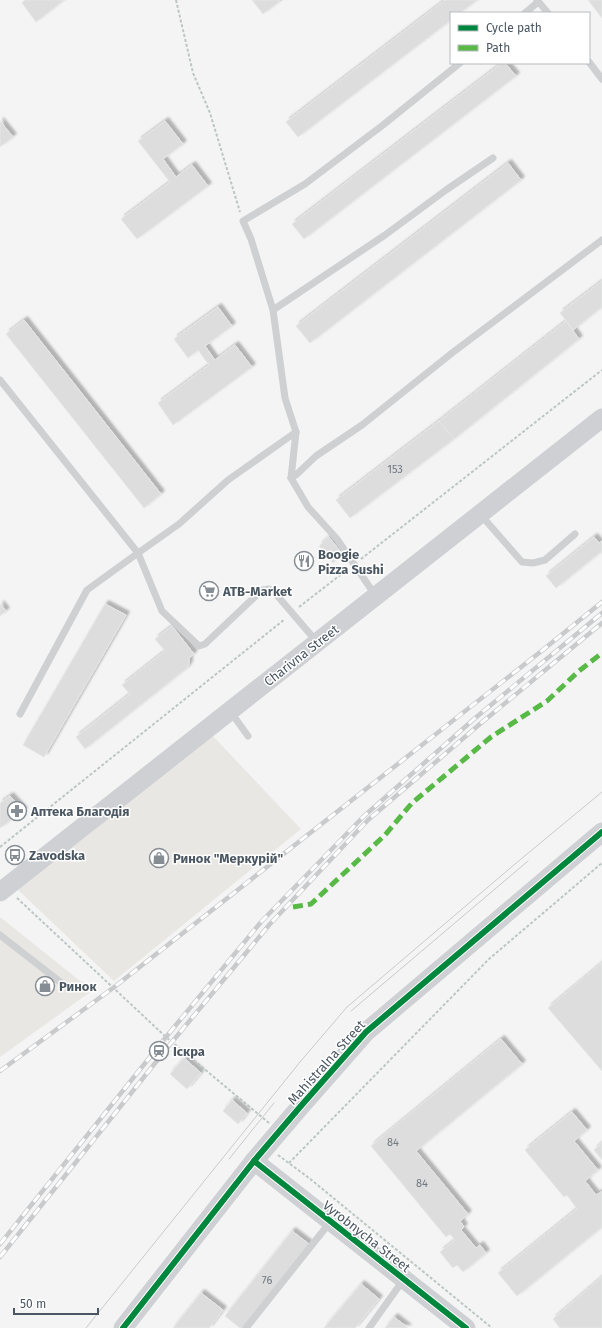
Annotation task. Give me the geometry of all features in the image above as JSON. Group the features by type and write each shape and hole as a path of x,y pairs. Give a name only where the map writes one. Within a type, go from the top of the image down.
{"street":[{"name":"Charivna Street","path":"3,890 602,418"},
{"name":"Mahistralna Street","path":"123,1328 267,1145 366,1032 602,832"},
{"name":"Vyrobnycha Street","path":"254,1161 466,1328"}],"lane":[{"path":"526,12 538,1 547,12"},
{"path":"590,63 602,79"},
{"path":"375,596 337,539 308,507 291,478 296,432 285,398 273,310 251,239 243,221 305,184 383,125 459,64"},
{"path":"273,310 385,235 446,190 493,158"},
{"path":"291,478 316,456 362,425 452,353 602,240"},
{"path":"0,380 138,554 162,611 199,646 205,644 262,590 269,589 275,593 318,642"},
{"path":"20,714 87,590 180,524 228,480 296,432"},
{"path":"480,514 522,562 533,563 544,560 576,534"},
{"path":"230,711 248,736"},
{"path":"0,935 68,988"},
{"path":"246,1328 331,1221"},
{"path":"370,1328 404,1279"}],"path":[{"path":"176,0 193,73 210,113 243,221"},
{"path":"289,1163 489,959 602,863"},
{"path":"3,890 166,1037 279,1131"},
{"path":"267,1145 492,1328"}],"shaded area":[{"name":"Ринок \"Меркурій\"","path":"211,734 301,829 114,981 15,887"},
{"name":"Ринок","path":"0,917 93,990 0,1057"}],"building":[{"path":"25,0 64,0 36,22 22,3"},
{"path":"252,0 279,0 280,1 263,14"},
{"path":"445,0 477,0 461,12 450,12 450,21 298,137 286,122"},
{"path":"588,0 602,0 602,18"},
{"path":"501,64 506,64 516,76 304,239 292,224"},
{"path":"0,121 13,137 0,147"},
{"path":"165,121 183,144 163,159 176,177 192,165 208,186 137,239 121,219 170,182 138,141"},
{"path":"508,163 521,180 310,343 296,326"},
{"path":"602,281 602,307 573,330 560,313"},
{"path":"218,307 232,326 205,346 215,360 235,345 252,367 173,425 158,403 209,365 198,350 188,358 174,339"},
{"path":"24,320 161,494 144,508 6,334"},
{"path":"566,321 579,339 454,439 439,421"},
{"path":"439,421 454,439 350,518 336,500"},
{"path":"329,537 343,555 333,563 319,546"},
{"path":"594,537 599,543 602,541 602,551 556,588 546,576"},
{"path":"0,604 6,611 0,616"},
{"path":"105,604 126,615 44,757 23,745"},
{"path":"172,626 194,654 189,658 187,668 85,749 76,737 130,694 122,685 165,651 155,639"},
{"path":"10,796 24,811 0,828 0,803"},
{"path":"602,963 602,1071 548,1008"},
{"path":"501,1039 522,1064 416,1151 468,1214 460,1221 464,1227 461,1230 476,1248 480,1245 486,1253 463,1272 457,1265 453,1268 440,1252 455,1240 450,1234 446,1237 371,1146"},
{"path":"184,1058 201,1073 187,1089 170,1074"},
{"path":"232,1100 247,1113 238,1124 223,1111"},
{"path":"572,1112 587,1130 574,1141 598,1170 585,1181 596,1195 602,1192 602,1227 517,1296 498,1273 577,1209 567,1195 564,1197 525,1150"},
{"path":"602,1143 602,1160 594,1150"},
{"path":"292,1231 309,1244 243,1328 240,1328 225,1316"},
{"path":"602,1277 602,1328 560,1328 553,1319"},
{"path":"361,1284 379,1299 355,1328 324,1328"},
{"path":"201,1293 223,1310 209,1328 173,1328"},
{"path":"394,1317 408,1328 385,1328"}],"tram line":[{"path":"86,1328 300,1062 347,1007 602,792"},
{"path":"351,1011 528,861"},
{"path":"229,1159 274,1103"}],"railway":[{"path":"0,1071 113,988 602,602"},
{"path":"0,1244 166,1037 261,922 363,817 474,719 602,613"},
{"path":"0,1257 172,1042 270,924 368,820 480,724 602,623"}],"marked path":[{"path":"293,907 311,904 385,835 412,803 491,737 547,701 579,671 602,653"}],"cycle path":[{"path":"123,1328 254,1161 366,1032 602,832"},
{"path":"254,1161 466,1328"}],"place":[{"name":"Boogie Pizza Sushi","path":"304,561"},
{"name":"ATB-Market","path":"209,591"},
{"name":"Аптека Благодія","path":"17,811"},
{"name":"Zavodska","path":"15,855"},
{"name":"Ринок \"Меркурій\"","path":"159,858"},
{"name":"Ринок","path":"45,986"},
{"name":"Іскра","path":"159,1051"}]}
